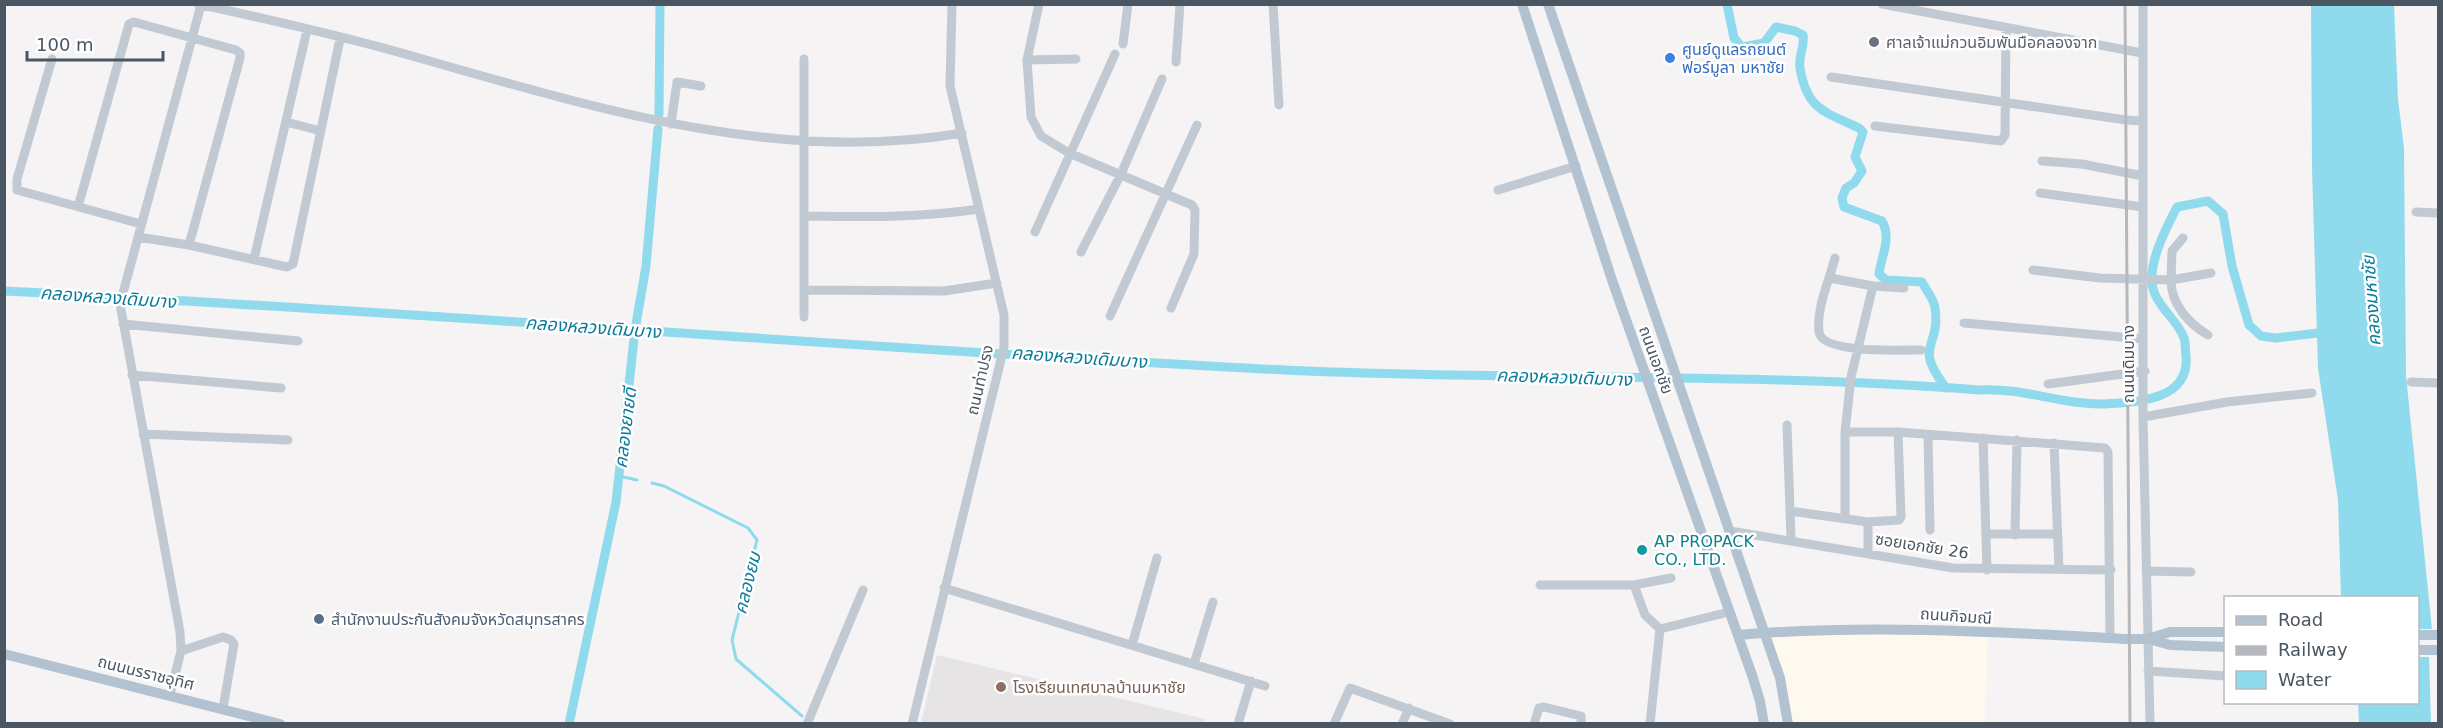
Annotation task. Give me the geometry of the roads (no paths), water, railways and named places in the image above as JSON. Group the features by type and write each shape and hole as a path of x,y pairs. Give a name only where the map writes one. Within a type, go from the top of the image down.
{"main road":[{"name":"ถนนเอกชัย","path":"1522,4 1643,369 1738,635 1760,701 1764,723"},
{"name":"ถนนเอกชัย","path":"1548,4 1619,216 1683,393 1780,678 1788,723"},
{"name":"ถนนกิจมณี","path":"1738,635 1796,630 1911,628 2147,639 2170,645 2224,647"},
{"name":"ถนนกิจมณี","path":"2147,639 2170,632 2224,632"},
{"path":"2419,635 2439,635"},
{"path":"2419,650 2439,650"},
{"name":"ถนนนรราชอุทิศ","path":"4,654 280,723"}],"street":[{"name":"ถนนท่าปรง","path":"912,723 1004,347 1004,315 950,86 952,4"},
{"path":"1039,4 1027,60 1031,117 1037,131 1047,142 1069,153 1192,205 1196,213 1194,254 1171,308"},
{"path":"1123,44 1128,4"},
{"path":"1176,62 1180,4"},
{"path":"1273,4 1279,105"},
{"path":"1882,4 2142,53"},
{"path":"2132,4 2143,5"},
{"path":"170,694 181,651 180,632 132,375 121,300 200,5 307,30 649,121 805,143 872,144 922,140 962,133"},
{"name":"ถนนเดิมบาง","path":"2143,5 2143,339 2145,371 2143,416 2150,723"},
{"path":"78,207 129,24 134,22 236,50 240,53 240,58 189,245"},
{"path":"1875,126 1998,142 2004,135 2006,28"},
{"path":"254,259 307,30"},
{"path":"138,237 189,245 287,267 294,262 340,39"},
{"path":"1035,232 1115,54"},
{"path":"52,59 16,185 22,192 141,224"},
{"path":"804,59 806,290 804,317"},
{"path":"1027,60 1076,59"},
{"path":"1831,76 2126,120 2142,120"},
{"path":"1081,252 1120,174 1162,79"},
{"path":"671,124 677,82 701,86"},
{"path":"286,122 321,131"},
{"path":"1110,316 1197,125"},
{"path":"2042,161 2082,164 2143,176"},
{"path":"1498,190 1575,166"},
{"path":"2040,193 2143,207"},
{"path":"804,216 893,218 934,216 979,209"},
{"path":"2416,212 2439,213"},
{"path":"2184,238 2172,251 2170,280 2172,298 2178,307 2208,336"},
{"path":"1835,258 1823,299 1820,334 1829,343 1859,349 1921,350"},
{"path":"2033,270 2143,281 2170,280 2211,273"},
{"path":"1830,278 1873,286 1904,288"},
{"path":"806,290 944,291 997,283"},
{"path":"1845,518 1845,432 1848,391 1873,286"},
{"path":"1964,323 2143,339"},
{"path":"123,324 298,341"},
{"path":"2048,384 2071,383 2145,371"},
{"path":"132,375 281,388"},
{"path":"2411,382 2439,383"},
{"path":"2143,416 2227,402 2312,393"},
{"path":"1787,425 1791,539"},
{"path":"1845,432 1898,432 2103,447 2108,452 2110,638"},
{"path":"1790,511 1868,522 1899,520 1901,517 1898,432"},
{"path":"143,434 288,440"},
{"path":"1928,435 1930,530"},
{"path":"1983,438 1987,570"},
{"path":"2015,535 2017,440"},
{"path":"2054,443 2059,569"},
{"path":"1868,522 1868,553"},
{"name":"ซอยเอกชัย 26","path":"1730,531 1791,539 1953,568 2110,570"},
{"path":"1986,534 2057,534"},
{"path":"1132,645 1157,558"},
{"path":"2146,571 2191,572"},
{"path":"1540,585 1634,585 1671,578"},
{"path":"1634,585 1645,615 1660,629"},
{"path":"944,588 1265,686"},
{"path":"807,723 863,590"},
{"path":"1194,664 1213,602"},
{"path":"1660,629 1729,612"},
{"path":"1650,723 1660,629"},
{"path":"181,651 223,637 234,644 223,708"},
{"path":"2148,671 2224,676"},
{"path":"1238,723 1251,681"},
{"path":"1334,723 1350,688 1450,723"},
{"path":"1534,723 1541,707 1579,715 1581,723"},
{"path":"1402,723 1409,708"}],"water":[{"name":"คลองมหาชัย","path":"2311,5 2394,5 2398,99 2404,148 2406,376 2432,629 2419,629 2419,596 2341,596 2338,500 2318,368 2312,168"},
{"path":"2419,657 2429,657 2431,723 2359,723 2358,704 2419,704"}],"waterway":[{"name":"คลองยายดี","path":"659,114 660,4"},
{"path":"1727,4 1734,38 1742,47 1764,43 1776,27 1803,35 1800,64 1803,82 1813,102 1863,132 1855,157 1862,171 1854,183 1846,188 1842,198 1844,207 1882,221 1886,241 1879,274 1886,280 1922,282 1932,298 1936,322 1929,354 1936,373 1946,388"},
{"name":"คลองยายดี","path":"569,724 616,502 635,330 646,266 658,129"},
{"name":"คลองหลวงเดิมบาง","path":"4,291 1284,370 1892,384 2011,391 2073,402 2105,404 2146,400 2171,390 2180,382 2185,371 2185,340 2154,292 2152,272 2158,248 2177,207 2208,201 2223,214 2232,266 2249,325 2261,336 2276,338 2327,332"},
{"name":"คลองยม","path":"619,476 637,480"},
{"name":"คลองยม","path":"652,483 664,486 748,528 757,540 732,640 736,659 802,716"}],"railway":[{"path":"2125,4 2130,724"}],"place":[{"name":"ศาลเจ้าแม่กวนอิมพันมือคลองจาก","path":"1874,42"},
{"name":"ศูนย์ดูแลรถยนต์ ฟอร์มูลา มหาชัย","path":"1670,58"},
{"name":"AP PROPACK CO., LTD.","path":"1642,550"},
{"name":"สำนักงานประกันสังคมจังหวัดสมุทรสาคร","path":"319,619"},
{"name":"โรงเรียนเทศบาลบ้านมหาชัย","path":"1001,687"}]}
